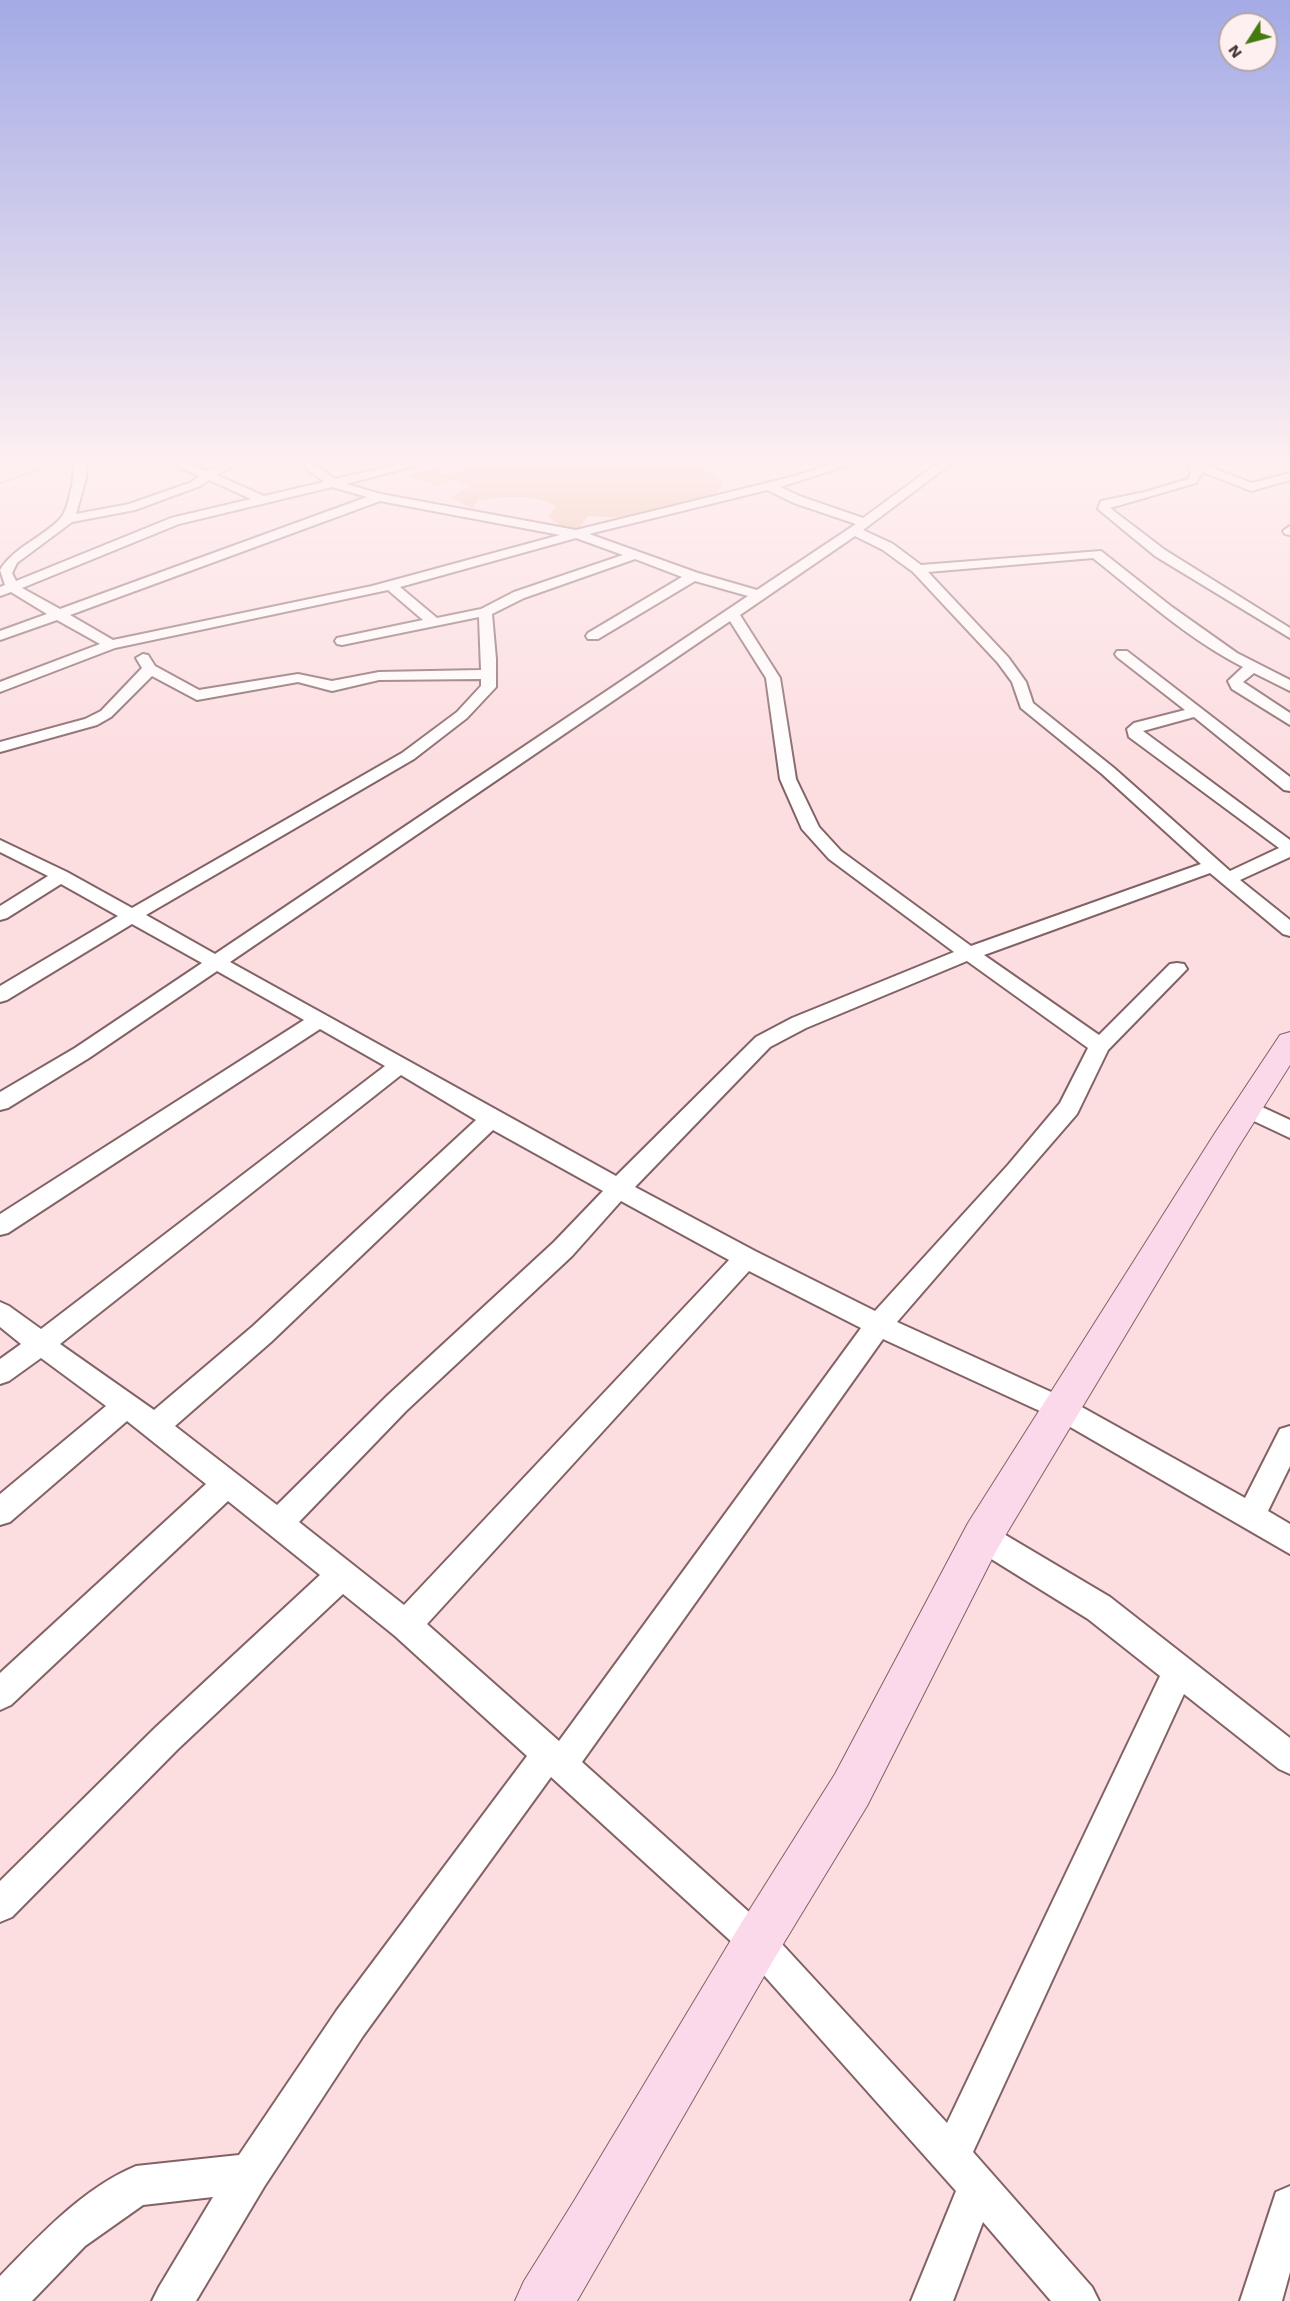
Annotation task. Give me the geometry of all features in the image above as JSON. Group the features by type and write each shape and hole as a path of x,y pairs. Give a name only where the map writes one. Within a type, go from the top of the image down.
{"street":[{"path":"6,590 5,573 8,567"},
{"path":"6,590 60,567"},
{"path":"0,636 190,567"},
{"path":"0,687 111,645 391,586 458,567"},
{"path":"342,641 485,612 519,595 603,567"},
{"path":"669,567 759,594"},
{"path":"0,1102 82,1053 799,567"},
{"path":"918,569 937,567"},
{"path":"1113,567 1167,610 1252,668 1290,686"},
{"path":"1183,567 1290,634"},
{"path":"918,569 1003,660 1019,682 1026,705 1108,771 1212,866 1290,930"},
{"path":"593,636 693,576"},
{"path":"391,586 434,622"},
{"path":"6,590 60,616 111,645"},
{"path":"0,995 131,916 408,756 462,715 488,687 489,659 485,612"},
{"path":"732,613 773,678 788,779 812,829 835,855 908,910 1100,1046"},
{"path":"131,641 150,669 197,695 298,678 324,686 332,686 379,676 488,674"},
{"path":"1122,654 1264,763 1290,786"},
{"path":"1252,668 1235,681 1237,686 1290,720"},
{"path":"0,747 91,722 106,714 150,669"},
{"path":"1195,712 1140,726 1135,729 1135,734 1290,849 1227,879"},
{"path":"0,845 61,876 400,1065 491,1119 746,1258 878,1325 1062,1409 1290,1540"},
{"path":"278,1524 397,1403 563,1249 618,1189 763,1042 799,1023 970,953 1212,866"},
{"path":"0,914 61,876"},
{"path":"173,2301 250,2173 350,2024 554,1759 878,1325 1016,1171 1069,1108 1100,1046 1177,969"},
{"path":"0,1226 319,1020"},
{"path":"544,2301 757,1942 851,1790 982,1537 1246,1108 1290,1042"},
{"path":"0,1373 41,1344 400,1065"},
{"path":"1246,1108 1290,1130"},
{"path":"155,1426 262,1334 491,1119"},
{"path":"406,1625 746,1258"},
{"path":"0,1313 155,1426 406,1625 757,1942 951,2156 1078,2301"},
{"path":"0,1512 126,1405"},
{"path":"1251,1516 1290,1438"},
{"path":"0,1694 227,1483"},
{"path":"982,1537 1099,1608 1290,1758"},
{"path":"0,1905 166,1738 343,1574"},
{"path":"951,2156 1179,1670"},
{"path":"4,2301 71,2232 136,2186 250,2173"},
{"path":"932,2301 977,2187"},
{"path":"1260,2301 1290,2206"}]}
